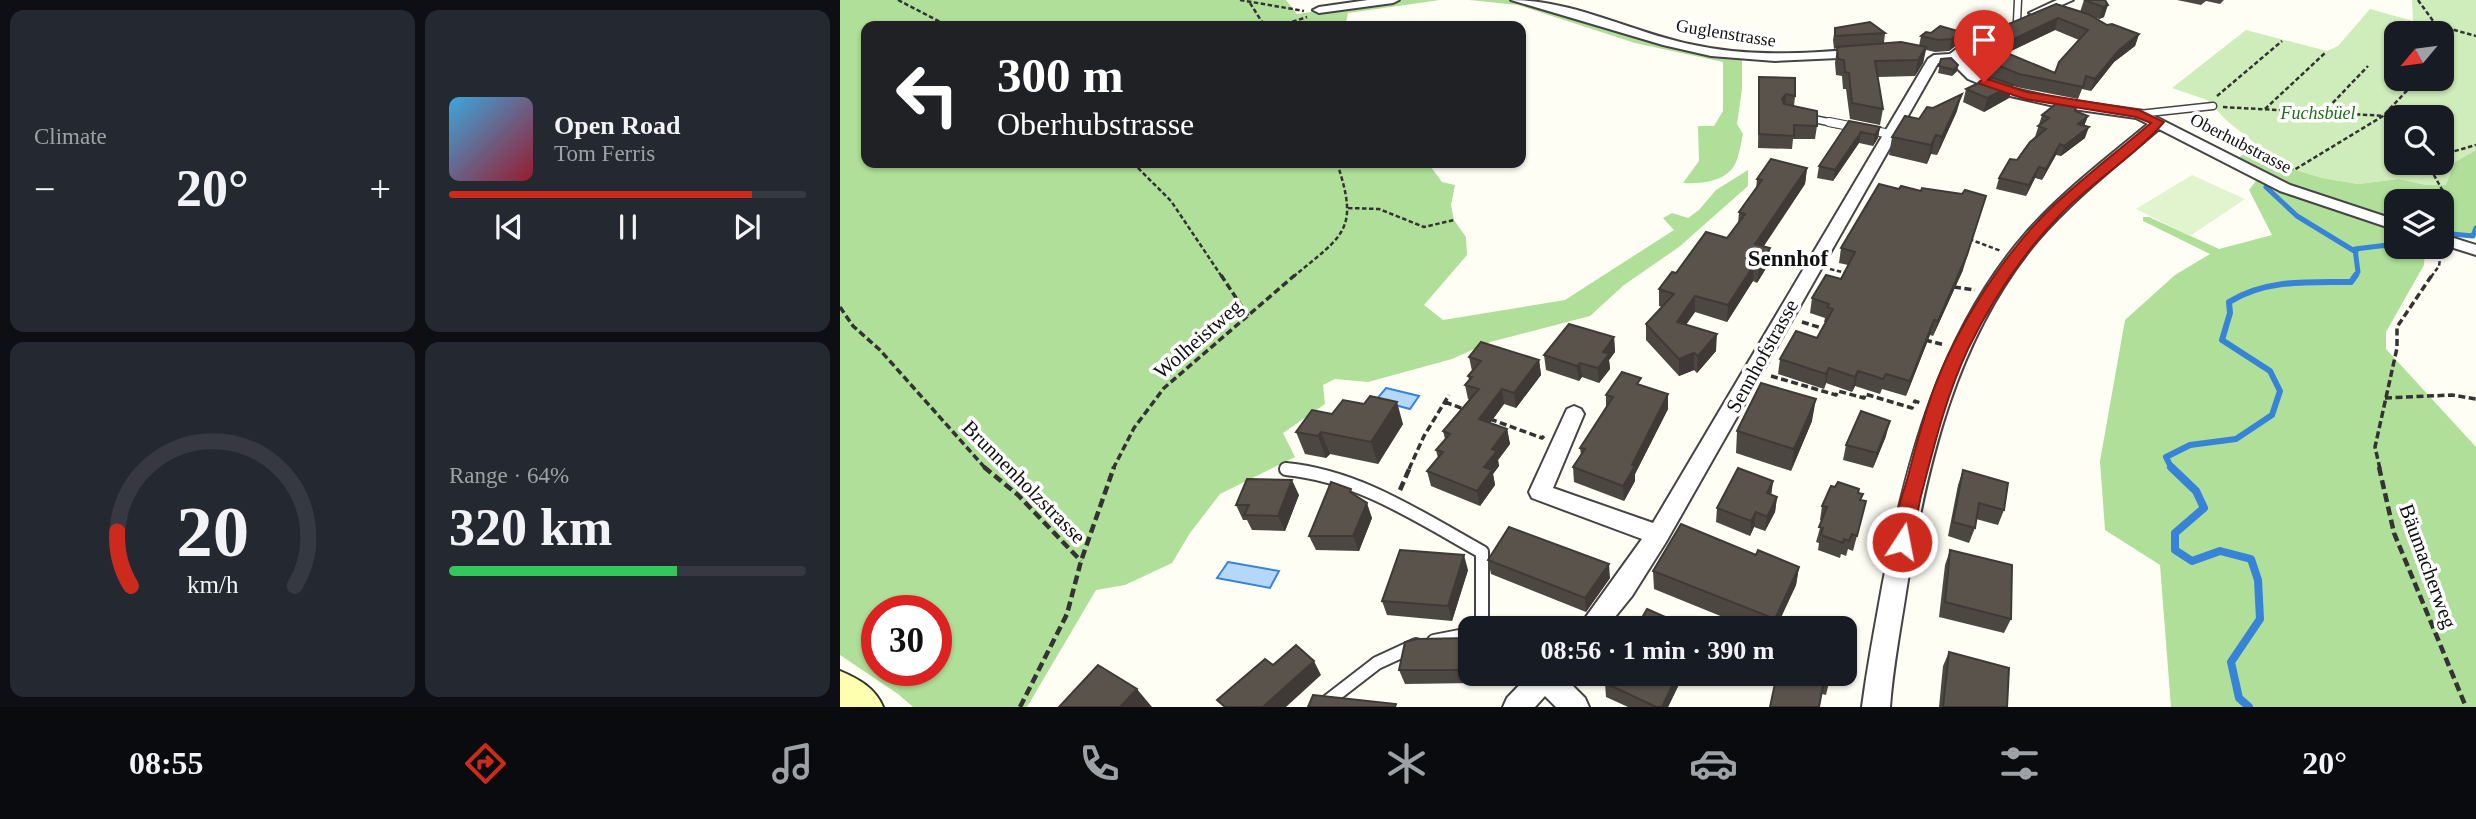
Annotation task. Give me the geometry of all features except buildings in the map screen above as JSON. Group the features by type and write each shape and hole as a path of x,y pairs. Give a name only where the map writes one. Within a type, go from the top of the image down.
{"main road":[{"path":"840,690 863,707"}],"street":[{"path":"1319,10 1393,0"},
{"name":"Guglenstrasse","path":"1517,0 1549,6 1598,23 1688,48 1742,57 1783,60 1881,53"},
{"path":"1919,55 1934,59 1953,58 1972,43 2017,21 2060,6"},
{"name":"Oberhubstrasse","path":"1953,58 1964,64 1973,76 2011,92 2059,103 2139,114 2285,188 2384,221"},
{"name":"Sennhofstrasse","path":"1601,616 1623,589 1658,535 1934,59"},
{"path":"1876,707 1906,517 1936,407 1960,350 2016,256 2057,210 2159,122"},
{"path":"2454,244 2476,250"},
{"path":"1570,423 1540,492 1658,535"},
{"path":"1517,707 1535,686"},
{"path":"1555,686 1575,707"}],"lane":[{"path":"2017,21 2018,0"},
{"path":"2139,114 2213,106"},
{"path":"1800,116 1890,134"},
{"path":"1286,469 1303,469 1346,479 1482,552 1482,616"},
{"path":"1320,707 1391,654 1412,646 1458,636"}],"path":[{"path":"898,0 938,21"},
{"path":"1240,0 1300,10"},
{"path":"2418,0 2436,25 2476,36"},
{"path":"1250,3 1261,21"},
{"path":"1295,21 1307,17"},
{"path":"2282,41 2213,100 2213,106 2383,116"},
{"path":"2265,109 2325,53"},
{"path":"2323,113 2368,66"},
{"path":"2222,131 2249,150 2294,170 2383,116 2407,91"},
{"path":"2454,151 2476,145"},
{"path":"1138,168 1171,201 1248,316"},
{"path":"1339,168 1347,193 1348,208 1379,209 1424,227 1454,220"},
{"name":"Wolheistweg","path":"1081,561 1114,467 1134,428 1164,388 1332,243 1348,220 1348,208"},
{"path":"1958,236 2016,256"},
{"name":"Bäumacherweg","path":"2440,259 2439,267 2397,327 2397,348 2375,447 2394,533 2466,707"},
{"path":"1836,270 1853,275"},
{"path":"1948,285 1991,294"},
{"name":"Brunnenholzstrasse","path":"840,307 853,326 880,350 984,467 1018,495 1081,561 1067,614 1020,707"},
{"path":"1806,323 1832,329"},
{"path":"1914,337 1960,350"},
{"path":"1784,380 1836,395 1838,391 1864,398 1865,394 1912,408 1915,401 1936,407"},
{"path":"1394,505 1424,436 1450,395"},
{"path":"2385,398 2452,395 2476,399"},
{"path":"1445,402 1469,411"},
{"path":"1481,415 1542,438 1551,426 1570,423"}],"green space":[{"path":"840,0 1286,0 1297,14 1398,0 1440,0 1348,13 1346,21 861,21 861,168 1432,168 1442,182 1455,185 1451,205 1454,220 1466,237 1467,255 1424,305 1443,320 1565,300 1674,230 1663,218 1672,213 1688,218 1699,210 1716,190 1748,170 1748,186 1679,247 1624,285 1590,316 1490,342 1452,359 1368,382 1335,379 1323,385 1325,404 1283,433 1295,457 1220,494 1190,533 1172,563 1125,585 1096,590 1027,707 913,707 886,686 952,686 952,595 861,595 861,669 840,655"},
{"path":"1469,0 1517,0 1549,6 1598,23 1742,57 1742,89 1737,124 1743,134 1734,166 1718,179 1683,183 1699,161 1698,126 1714,126 1723,111 1723,62 1635,43 1518,5"},
{"name":"Fuchsbüel","path":"2412,0 2476,0 2476,150 2454,165 2454,105 2384,105 2384,175 2450,175 2447,185 2426,185 2399,179 2358,184 2322,178 2293,169 2272,157 2227,121 2207,100 2172,88 2246,30 2327,51 2338,46 2370,9 2413,21"},
{"path":"2476,150 2476,236 2454,232 2454,189 2384,189 2384,259 2424,259 2424,265 2386,332 2386,349 2476,447 2476,707 2171,707 2160,565 2105,530 2100,461 2125,320 2175,275 2210,254 2143,221 2143,217 2149,217 2219,249 2272,235 2249,190 2262,173 2239,157 2244,154 2322,178 2358,184 2399,179 2426,185 2446,185 2450,175 2454,175 2455,162"},
{"path":"2192,175 2245,199 2190,236 2136,209"}],"water":[{"path":"1386,388 1419,396 1410,409 1376,400"},
{"path":"1228,562 1279,571 1270,588 1217,578"}],"waterway":[{"path":"2266,187 2297,216 2355,252"},
{"path":"2454,234 2473,236 2476,228"},
{"path":"2355,252 2355,249 2384,245"},
{"path":"2354,277 2358,272 2355,252"},
{"path":"2171,467 2166,457 2190,445 2236,439 2272,415 2280,391 2270,371 2222,340 2230,313 2229,302 2258,289 2288,283 2351,282 2356,275"},
{"path":"2171,467 2196,491 2204,508 2175,533 2175,550 2192,561 2220,551 2251,559 2258,580 2260,619 2231,662 2239,698 2249,707"}],"district":[{"name":"Sennhof","path":"1788,258"}],"route":[{"path":"1902,542 1906,517 1936,407 1960,350 1991,294 2016,256 2057,210 2159,122 2139,114 2011,92 1984,82"}]}
